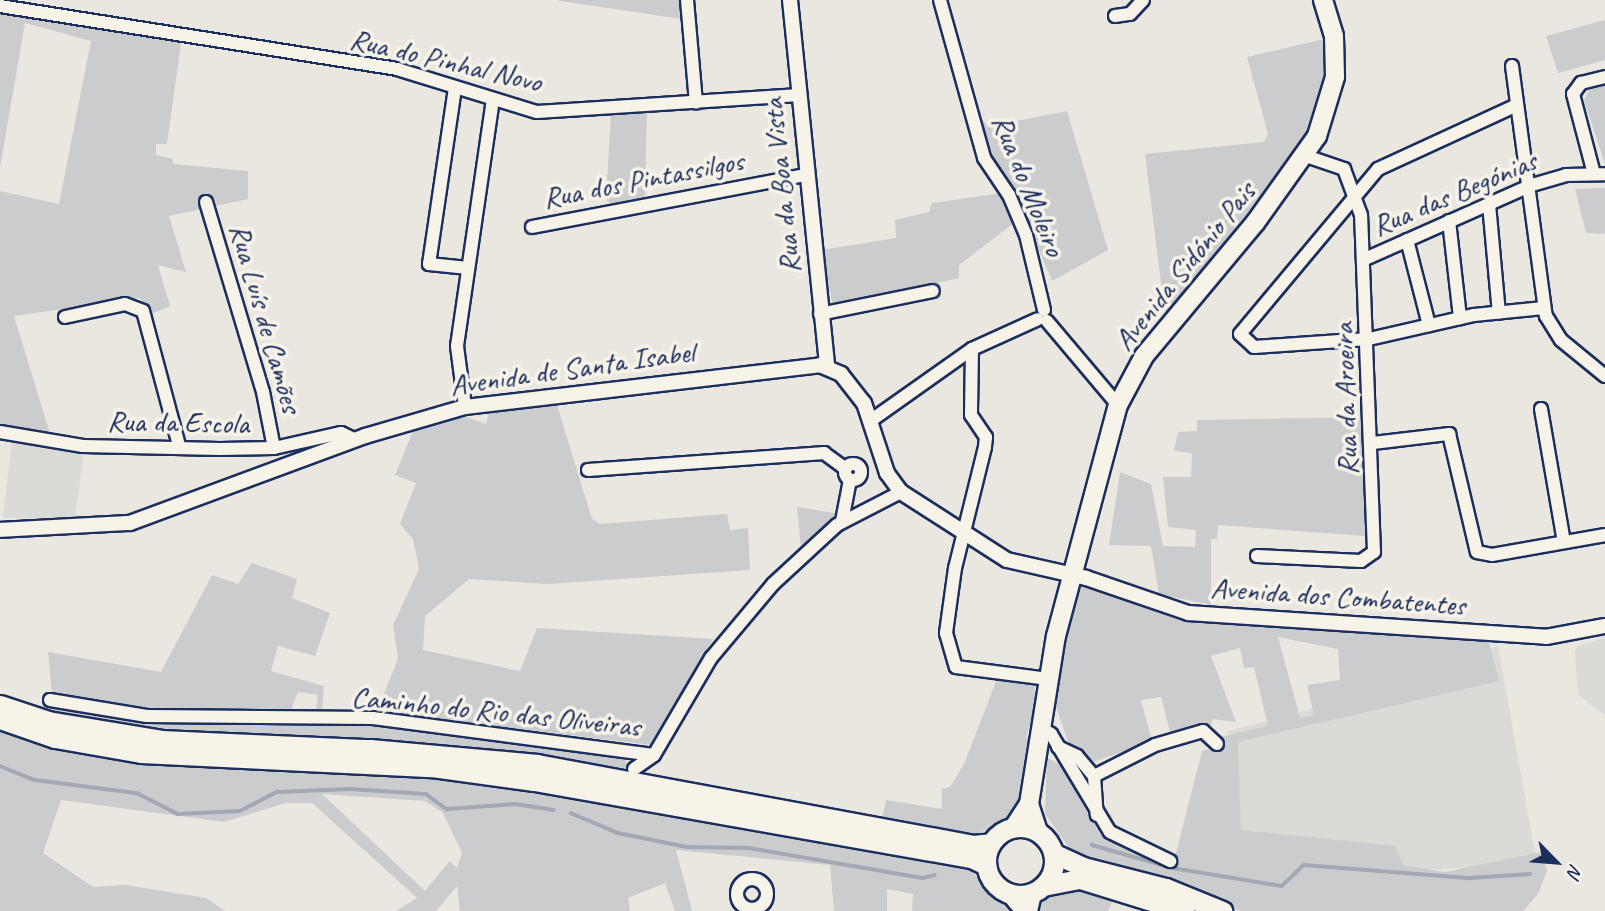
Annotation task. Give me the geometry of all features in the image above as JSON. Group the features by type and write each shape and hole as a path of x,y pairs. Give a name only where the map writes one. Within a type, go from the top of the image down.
{"main road":[{"name":"Avenida Sidónio Pais","path":"1029,804 1048,679 1072,575 1118,405 1144,356 1306,156 1335,77 1334,36 1324,0"},
{"path":"0,705 48,721 161,740 370,749 537,764 973,845 991,843 1014,827 1029,804"},
{"path":"0,719 55,738 141,753 432,767 522,779 971,858 986,865"},
{"path":"1029,804 1038,832 1053,853 1222,911"},
{"path":"1014,827 1038,832"},
{"path":"991,843 986,865 994,883 1011,894 1032,900 1080,879 1184,911"},
{"path":"1032,900 1053,853"}],"street":[{"path":"48,14 51,0"},
{"path":"687,0 696,103"},
{"name":"Rua da Boa Vista","path":"790,0 805,175 827,367"},
{"name":"Rua do Moleiro","path":"940,0 984,158 1009,195 1026,235 1043,316"},
{"path":"1115,16 1130,14 1143,0"},
{"name":"Rua do Pinhal Novo","path":"0,6 397,69 537,112 799,95"},
{"path":"1512,66 1532,185 1544,308 1561,340 1605,376"},
{"path":"1599,174 1573,94 1581,83 1605,77"},
{"path":"455,88 429,264 468,268"},
{"path":"465,407 457,346 494,100"},
{"path":"1517,105 1378,169 1355,191 1240,334 1254,347 1369,339 1460,318 1544,308"},
{"path":"1306,156 1344,169 1355,191"},
{"name":"Rua das Begónias","path":"1365,258 1532,185 1599,174"},
{"name":"Rua dos Pintassilgos","path":"532,227 805,175"},
{"name":"Rua da Aroeira","path":"1258,556 1361,561 1374,552 1373,443 1365,258 1355,191"},
{"name":"Rua Luís de Camões","path":"206,202 263,392 274,448"},
{"path":"1489,204 1499,313"},
{"path":"1449,221 1460,318"},
{"path":"1408,240 1429,325"},
{"path":"820,314 933,291"},
{"path":"65,317 125,304 143,311 179,445"},
{"path":"873,419 972,349 1043,316 1118,405"},
{"path":"972,349 971,415 986,437 967,537 947,605 946,633 956,667 1048,679"},
{"name":"Avenida de Santa Isabel","path":"0,530 130,523 354,439 465,407 788,366 827,367"},
{"path":"827,367 848,380 873,419 883,460 901,492 967,537 1007,560 1072,575"},
{"path":"1541,409 1564,542"},
{"name":"Rua da Escola","path":"0,432 83,446 274,448 341,433 354,439"},
{"path":"1373,443 1449,433 1477,552 1605,535"},
{"path":"588,470 824,453 848,474 858,478 860,469 883,460"},
{"path":"842,521 848,474"},
{"name":"Caminho do Rio das Oliveiras","path":"50,700 147,716 373,718 654,755 735,628 842,521 901,492"},
{"name":"Avenida dos Combatentes","path":"1072,575 1188,613 1546,637 1605,626"},
{"path":"1041,728 1058,747 1097,817 1123,841 1170,861"},
{"path":"1094,776 1155,745 1203,731 1217,744"},
{"path":"1058,747 1077,756 1094,776 1097,817"},
{"path":"634,769 654,755"}],"shaded area":[{"path":"558,0 679,0 681,19 561,1"},
{"path":"0,13 181,43 167,144 156,144 156,155 173,159 173,164 248,171 248,199 169,216 186,272 158,265 170,306 149,315 140,298 14,316 51,437 0,425 0,191 59,204 91,41 25,23 0,168"},
{"path":"1605,20 1605,60 1558,73 1546,36"},
{"path":"1329,38 1329,79 1308,137 1165,315 1145,154 1264,142 1268,134 1247,57"},
{"path":"1605,85 1605,164 1584,100 1589,90"},
{"path":"647,110 645,198 611,205 606,199 611,113"},
{"path":"1067,111 1108,250 1052,281 1019,203 992,166 980,116 988,127"},
{"path":"1605,188 1605,234 1586,233 1575,189"},
{"path":"1003,193 1014,223 959,265 959,278 833,306 821,250 896,238 895,220 929,212 932,203"},
{"path":"557,405 592,519 600,524 727,514 730,530 748,528 750,570 548,584 469,579 425,616 423,650 520,671 537,628 713,639 651,745 377,711 398,659 393,625 419,569 413,539 400,524 416,483 395,475 415,426 466,417 486,424 489,413"},
{"path":"1363,417 1365,536 1218,525 1217,539 1211,539 1211,605 1159,594 1151,546 1109,545 1120,472 1151,484 1163,546 1195,547 1196,530 1168,527 1163,477 1191,477 1192,453 1174,451 1178,432 1197,431 1197,420"},
{"path":"12,441 84,452 75,518 3,518"},
{"path":"797,507 840,514 801,548"},
{"path":"252,563 297,579 292,598 330,613 315,656 278,646 271,671 324,686 322,710 316,710 318,695 298,692 289,715 153,714 52,694 48,652 161,672 212,575 238,584"},
{"path":"1083,586 1181,621 1488,639 1499,681 1238,742 1241,830 1395,846 1403,865 1445,872 1542,852 1547,871 1538,894 1523,911 1240,911 1171,881 1072,852 1045,814 1047,758 1060,764 1100,834 1173,865 1202,751 1223,746 1220,737 1268,726 1254,667 1244,668 1240,648 1211,656 1236,722 1212,719 1211,725 1171,736 1161,697 1141,700 1152,742 1090,763 1068,741 1055,704 1073,596","holes":["1278,637 1338,649 1340,680 1307,685 1314,715 1300,718"]},
{"path":"1605,638 1605,715 1578,695 1575,652 1577,646"},
{"path":"1498,646 1537,864 1399,871 1243,846 1228,731 1342,701"},
{"path":"997,679 1034,684 1036,704 1026,737 1032,738 1023,797 1009,821 974,835 882,819 886,800 942,809 942,789 950,787 964,764"},
{"path":"55,705 149,721 374,725 490,734 619,752 631,769 437,744 156,732 51,712"},
{"path":"0,728 129,760 456,778 558,790 966,866 1010,911 912,911 913,894 887,889 887,911 834,911 830,865 676,850 692,911 675,911 665,883 628,898 630,911 460,911 457,886 436,911 396,911 417,898 312,803 286,803 224,822 61,800 43,853 93,887 126,885 206,898 225,911 0,911","holes":["322,794 425,801 443,813 462,853 457,868 450,861 425,891"]},
{"path":"1071,885 1115,896 1108,911 1037,911 1048,894"}],"waterway":[{"path":"0,766 35,780 137,793 178,814 240,811 277,792 350,789 426,794 447,809 516,804 554,810"},
{"path":"571,813 618,833 687,847 749,848 923,878 935,875"},
{"path":"1092,845 1173,868 1282,886 1304,865 1470,878 1530,874"}]}
